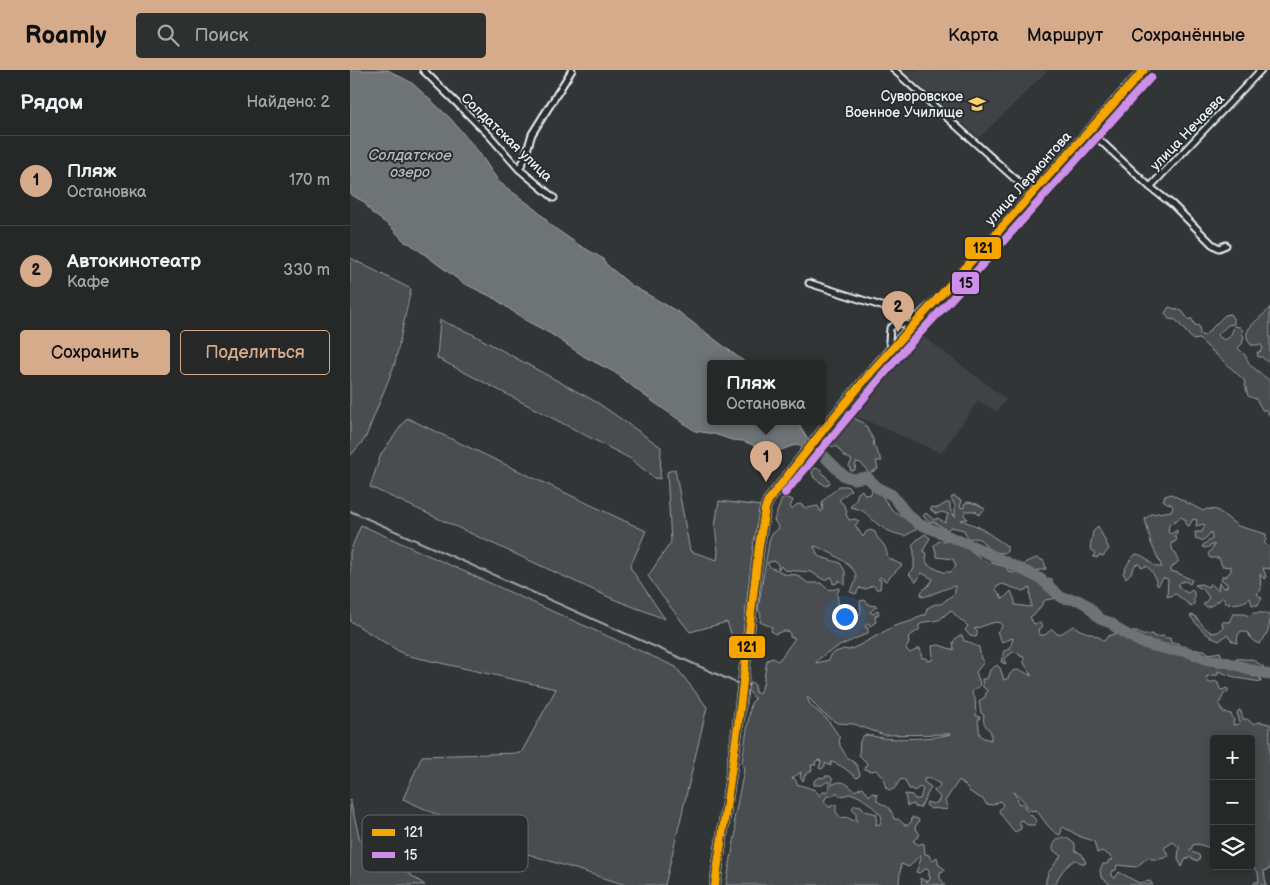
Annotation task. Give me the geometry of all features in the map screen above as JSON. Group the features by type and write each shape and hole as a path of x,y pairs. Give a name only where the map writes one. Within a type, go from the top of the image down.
{"main road":[{"name":"улица Лермонтова","path":"715,885 738,725 765,509 777,488 892,348 1144,70"}],"street":[{"name":"Солдатская улица","path":"423,70 489,135 519,169 554,198"},
{"path":"519,169 524,160 532,134 572,70"},
{"path":"894,70 1032,194"},
{"name":"улица Нечаева","path":"1150,187 1261,70"},
{"path":"1090,131 1150,187 1172,204 1212,244 1219,248 1226,245"},
{"path":"809,283 919,318"},
{"path":"892,348 889,341 890,328 902,322 912,326"}],"shaded area":[{"name":"Суворовское Военное Училище","path":"902,70 1048,70 979,138"},
{"path":"350,258 411,289 395,363 365,439 350,456"},
{"path":"1169,307 1182,311 1189,320 1191,318 1195,325 1199,326 1200,334 1204,336 1225,315 1230,314 1234,324 1228,325 1217,335 1224,340 1226,339 1234,326 1240,327 1243,331 1242,344 1238,348 1245,355 1250,365 1270,381 1270,416 1265,409 1263,411 1256,399 1248,396 1244,380 1199,339 1193,340 1176,320 1169,319 1165,313"},
{"path":"1270,307 1270,364 1262,357 1258,357 1257,352 1260,352 1263,348 1261,345 1251,345 1247,339 1247,334 1252,324"},
{"path":"440,320 472,334 598,403 661,447 660,479 654,478 631,459 437,358"},
{"path":"920,334 1006,399 997,412 978,401 941,453 853,415"},
{"path":"847,415 864,423 882,461 876,461 878,469 869,473 861,463 856,462 855,470 851,471 849,466 852,460 844,456 837,447 828,446 824,443"},
{"path":"407,418 646,531 630,567 665,619 613,599 370,487 381,454"},
{"path":"815,468 820,469 830,483 826,486 814,478 812,472"},
{"path":"675,469 690,551 717,560 715,526 719,501 762,506 748,592 741,662 727,622 690,632 648,576 671,542 667,472"},
{"path":"839,486 847,486 851,490 839,500 847,511 846,514 849,520 855,519 859,521 855,525 863,537 870,530 875,532 885,547 888,558 902,565 886,581 880,577 878,579 881,580 880,589 876,589 873,585 866,589 861,589 860,587 856,594 850,592 856,576 854,572 845,562 819,547 814,546 818,556 840,563 845,571 845,585 839,580 833,584 832,577 824,580 811,572 784,570 781,566 779,569 778,564 774,561 767,563 771,568 783,574 797,575 808,583 821,583 830,589 840,588 837,594 839,609 833,613 837,624 843,626 842,630 851,627 861,612 860,601 865,600 869,605 877,606 870,612 873,614 878,610 879,614 875,616 876,622 870,626 868,623 865,627 868,628 868,633 825,654 816,663 829,660 830,655 835,652 844,649 849,650 894,626 926,615 927,608 935,604 941,604 955,593 955,586 922,597 921,592 933,579 922,573 916,582 909,574 914,569 912,545 925,534 930,538 923,551 927,554 926,560 928,565 943,572 951,572 956,566 953,559 937,557 934,545 939,541 948,541 967,548 985,561 1006,567 1009,572 1014,573 1018,564 1023,566 1026,562 1037,558 1044,561 1046,569 1034,571 1030,577 1043,582 1048,578 1052,579 1052,587 1062,601 1057,598 1045,600 1036,613 1030,617 1034,624 1040,623 1043,627 1038,630 1040,635 1045,635 1052,629 1059,634 1074,626 1104,641 1108,636 1115,634 1123,628 1127,632 1137,632 1141,635 1152,634 1154,637 1164,636 1165,638 1170,638 1171,643 1178,643 1182,649 1205,650 1209,654 1220,652 1222,657 1214,664 1217,667 1228,666 1236,659 1252,659 1264,667 1261,670 1252,671 1251,676 1260,677 1261,682 1237,678 1218,671 1218,675 1206,677 1209,683 1217,681 1220,689 1227,688 1229,691 1224,694 1219,704 1223,712 1231,714 1234,720 1233,725 1240,722 1237,713 1239,710 1243,719 1247,719 1253,724 1260,722 1270,724 1270,869 1264,871 1266,885 1253,885 1255,882 1259,882 1258,872 1255,869 1255,735 1210,735 1210,848 1197,844 1193,845 1190,851 1199,855 1200,859 1197,861 1190,857 1185,860 1182,867 1178,859 1179,847 1173,842 1164,848 1169,856 1158,859 1147,858 1136,867 1117,865 1116,870 1112,871 1112,876 1115,878 1119,872 1139,883 1150,881 1153,885 1108,885 1109,883 1101,877 1100,870 1103,864 1113,860 1110,856 1102,851 1097,853 1094,841 1081,837 1063,827 1061,828 1060,835 1056,833 1036,810 1031,811 1016,793 1013,792 1018,799 1018,803 1023,804 1037,821 1034,825 1027,825 1024,821 1020,820 1021,829 1015,832 999,811 1003,805 1000,801 993,805 986,804 984,800 970,792 959,780 945,801 948,809 931,809 926,805 927,802 933,804 938,802 940,797 934,789 939,788 940,784 929,778 924,779 924,782 931,787 920,808 915,807 914,804 907,806 905,794 912,795 915,799 920,799 923,789 920,787 914,791 909,789 905,780 901,779 894,789 889,790 886,788 883,778 876,770 864,769 867,763 859,755 860,741 864,735 889,739 907,739 950,734 884,735 854,724 837,723 821,712 807,698 811,706 827,719 839,736 840,746 847,757 857,765 860,775 857,778 842,766 831,762 831,766 825,763 822,769 819,768 821,761 818,760 815,762 816,765 811,765 812,770 805,775 803,781 800,777 801,772 792,778 795,779 797,784 815,790 820,796 821,793 827,791 830,787 828,781 822,785 814,785 814,781 820,777 830,776 832,778 832,785 841,782 847,784 854,791 863,787 869,796 872,793 877,794 877,801 890,809 894,819 898,819 905,825 911,822 912,817 918,819 919,821 915,827 920,835 913,841 919,845 924,844 925,854 929,855 931,861 937,857 939,865 946,870 940,872 940,878 945,885 921,885 920,878 927,882 931,878 927,868 919,873 916,872 921,859 920,855 909,867 901,864 899,883 897,885 726,885 736,831 734,820 744,770 742,762 751,703 755,699 747,689 751,682 755,685 755,693 759,693 763,685 767,660 773,658 777,661 781,658 795,638 790,637 790,633 786,631 775,634 771,631 772,627 760,622 761,615 758,609 769,542 771,535 779,528 774,520 782,499 788,498 793,500 790,507 792,509 800,504 806,508 818,506 821,512 823,510 822,503","holes":["1002,584 1023,591 1030,588 1031,607 1015,605 1011,591 1003,599 995,588","951,610 968,626 965,630 970,636 976,637 978,632 974,629 995,622 1001,623 1002,627 997,632 1002,642 1013,638 1010,649 1004,651 1001,662 1006,664 1004,659 1013,652 1018,653 1024,657 1024,663 1032,676 1015,670 1004,680 997,665 990,670 987,679 982,679 983,687 987,690 985,697 979,701 981,713 984,715 984,723 991,732 991,740 980,735 978,721 980,717 976,716 975,698 972,694 973,690 979,687 980,683 976,672 984,662 981,659 979,647 964,641 962,635 953,642 954,650 939,645 932,646 932,660 927,661 926,658 922,658 920,648 910,653 906,649 909,643 908,637 919,630 919,625 939,620","837,792 839,796 851,794 863,799 882,817 880,824 876,825 877,814 865,811 861,806 855,805 852,808 856,813 856,822 846,817 841,818 836,812 836,804 830,808 824,801 827,796 832,796"]},
{"path":"872,489 879,492 893,511 907,519 917,529 905,536 888,531 864,512 850,507 856,500 858,493 862,490 865,495 871,494"},
{"path":"1171,494 1203,511 1207,509 1217,510 1238,526 1266,534 1264,543 1270,548 1270,569 1263,568 1266,577 1264,579 1260,574 1261,590 1257,594 1262,598 1258,605 1252,605 1250,598 1239,603 1225,603 1223,597 1208,607 1203,605 1209,598 1204,590 1195,585 1201,584 1208,587 1210,583 1218,590 1219,583 1221,583 1224,588 1227,587 1227,584 1221,579 1223,575 1225,577 1231,571 1231,567 1222,566 1219,558 1210,558 1208,554 1214,544 1206,548 1202,547 1212,539 1211,532 1202,541 1196,539 1195,532 1202,532 1205,525 1196,526 1197,520 1193,519 1189,526 1186,525 1186,520 1181,517 1169,525 1168,532 1171,534 1177,530 1174,536 1177,539 1171,543 1178,562 1171,568 1171,571 1192,580 1190,584 1185,581 1178,585 1188,593 1192,590 1194,592 1194,604 1191,606 1176,594 1167,597 1168,579 1163,578 1158,586 1153,574 1146,566 1142,568 1139,564 1135,565 1126,578 1123,573 1130,560 1136,554 1143,556 1156,566 1162,567 1151,543 1145,519 1151,514 1171,511 1173,507 1171,504 1163,500 1165,496"},
{"path":"954,496 962,501 960,507 964,508 964,504 968,502 977,504 985,509 979,515 975,511 965,511 964,515 968,519 961,520 979,527 1007,546 1007,552 1001,553 987,550 980,540 975,538 968,539 964,530 951,527 947,530 934,522 929,522 923,516 926,513 934,520 938,518 945,523 948,514 942,512 936,514 931,510 931,507 938,508 946,503 950,503 950,509 955,517 955,506 951,498"},
{"path":"361,525 676,667 707,707 665,885 626,885 528,854 528,815 438,815 403,799 422,756 521,753 556,689 405,655 350,621 350,552"},
{"path":"1098,526 1109,549 1103,556 1099,555 1097,558 1093,557 1095,553 1090,548 1093,532"},
{"path":"1252,613 1265,613 1270,616 1268,632 1259,644 1252,640 1248,633 1241,631 1238,635 1237,643 1232,641 1227,635 1219,641 1214,639 1206,634 1190,616 1194,615 1212,633 1218,632 1223,628 1222,622 1229,622 1233,614 1249,616"},
{"path":"350,800 360,840 362,841 362,872 406,872 425,885 350,885"},
{"path":"1062,837 1075,844 1075,851 1082,854 1086,863 1073,861 1060,874 1056,885 1045,885 1048,873 1061,856 1053,850 1055,842"}],"water":[{"name":"Солдатское озеро","path":"350,70 388,70 412,83 450,118 478,151 499,182 530,205 549,224 602,258 607,265 631,285 680,313 742,360 707,360 707,425 800,425 807,438 805,444 768,451 743,441 695,431 614,372 585,357 551,334 525,320 494,298 463,283 409,243 406,243 390,226 372,213 364,202 350,194"}],"waterway":[{"path":"805,444 823,455 844,476 853,479 867,477 878,488 892,495 907,514 919,524 975,547 1041,579 1062,598 1078,600 1087,605 1100,619 1111,623 1119,630 1142,643 1170,650 1185,651 1208,660 1222,661 1270,675"},
{"path":"350,511 739,684"}],"transit line":[{"name":"121","path":"715,885 738,725 759,546 768,501 873,370 1144,70"},
{"name":"15","path":"785,493 904,350 1151,77"}],"place":[{"name":"Суворовское Военное Училище","path":"977,104"},
{"name":"Автокинотеатр","path":"898,332"},
{"name":"Пляж","path":"766,482"}]}
